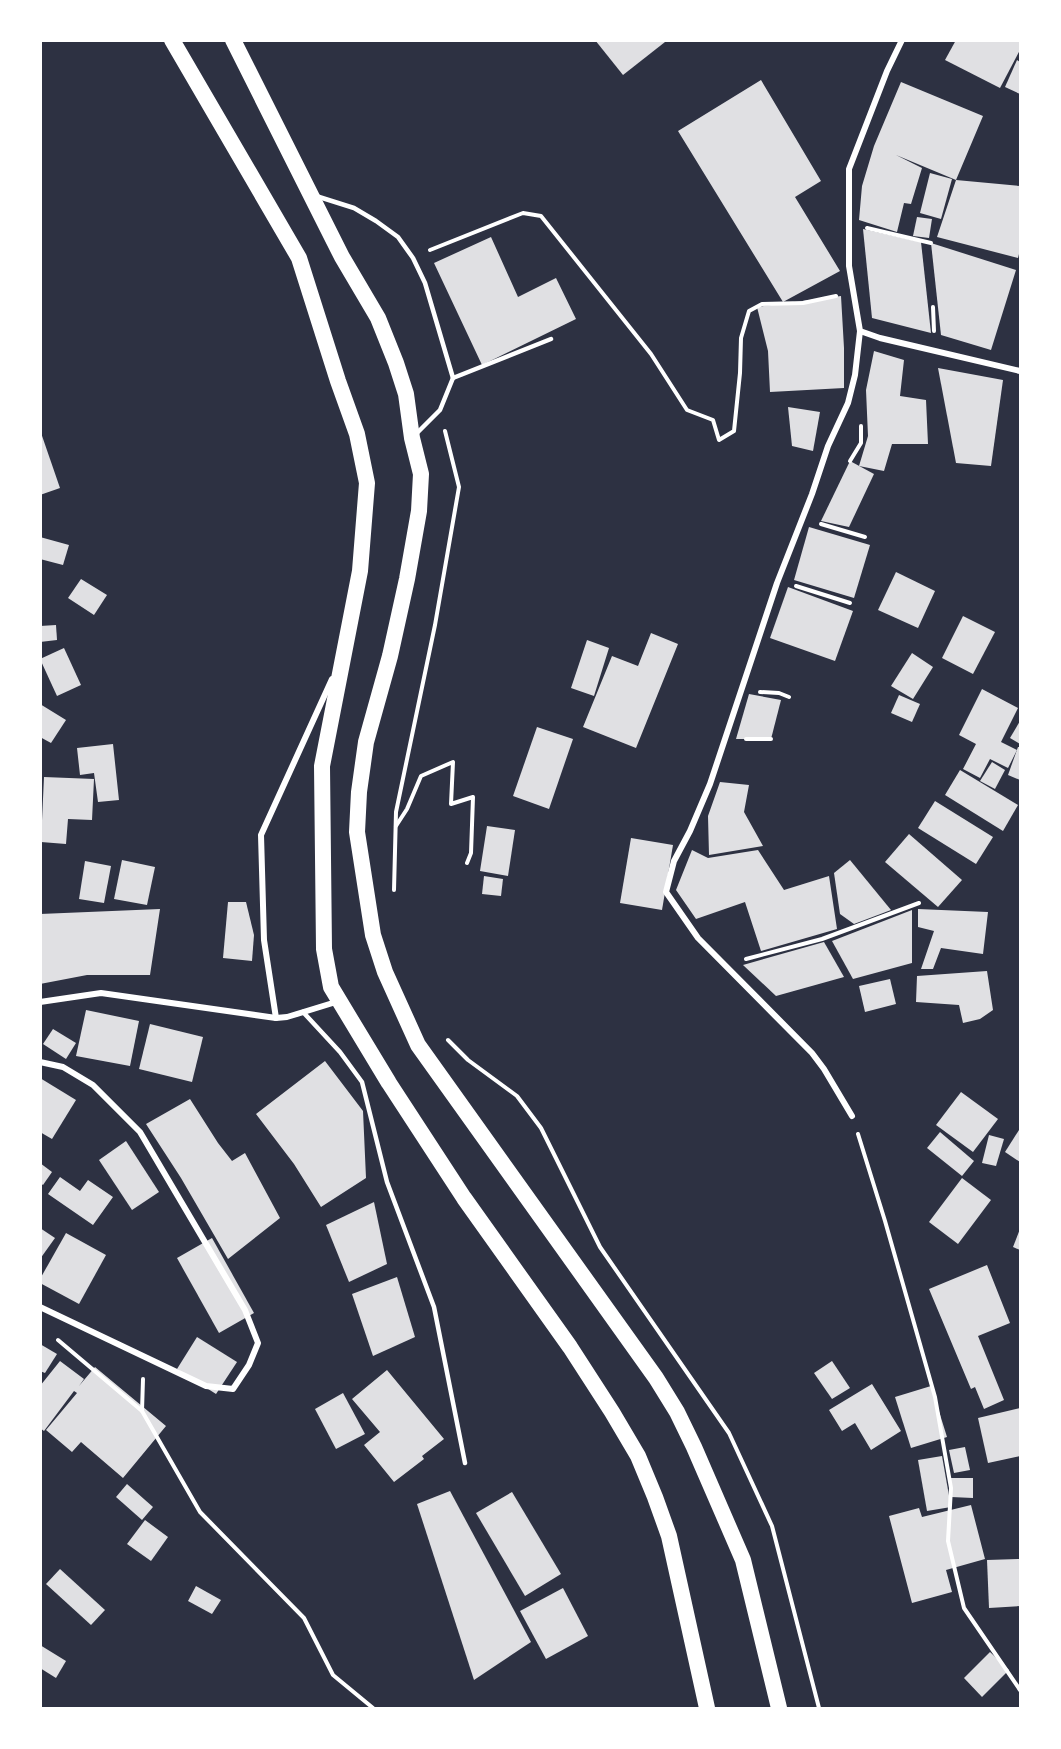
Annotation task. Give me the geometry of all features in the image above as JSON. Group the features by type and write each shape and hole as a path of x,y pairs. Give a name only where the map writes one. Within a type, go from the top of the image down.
{"highway":[{"path":"172,40 299,258 357,434 367,483 360,570 322,766 324,950 331,987 389,1083 464,1198 570,1347 638,1456 669,1536 707,1708"},
{"path":"233,40 342,257 378,318 406,394 412,438 421,474 419,511 407,579 390,656 366,742 359,792 357,832 373,935 385,972 418,1045 649,1368 677,1412 744,1560 779,1708"}],"street":[{"path":"852,1116 812,1053 698,938 666,892 674,861 710,784 742,682 778,580 810,500 828,446 848,403 855,375 860,331 849,266 849,169 887,71 902,40"},
{"path":"860,331 880,339 1020,371"},
{"path":"276,1018 264,940 261,835 343,657"},
{"path":"40,1002 101,993 276,1018 287,1017 340,1001"},
{"path":"40,1062 63,1067 93,1085 140,1132 244,1310 258,1343 249,1365 234,1389 206,1386 40,1307"}],"lane":[{"path":"311,194 354,208 398,237 413,258 425,283 453,378 440,410 412,438"},
{"path":"453,378 551,339"},
{"path":"303,1012 340,1052 362,1082 387,1182 434,1306 465,1463"}],"path":[{"path":"413,258 523,213 541,216 651,354 687,410 712,420 718,440 734,431 741,338 749,311 762,304 803,303 853,293"},
{"path":"849,224 931,243"},
{"path":"394,897 396,812 435,625 459,486 440,410"},
{"path":"816,523 865,537"},
{"path":"778,580 850,603"},
{"path":"396,826 407,809 422,776 453,762 451,804 473,797 471,853 467,862"},
{"path":"739,961 822,939 919,903"},
{"path":"447,1039 468,1060 518,1096 541,1128 600,1247 729,1433 772,1526 819,1708"},
{"path":"852,1116 935,1396 951,1488 948,1541 964,1608 1020,1690"},
{"path":"57,1340 142,1411 200,1512 304,1618 333,1675 374,1708"},
{"path":"142,1411 144,1356"}],"building":[{"path":"595,40 664,40 665,42 623,75"},
{"path":"956,40 1018,40 1020,42 1020,50 1000,88 945,60"},
{"path":"1017,60 1020,62 1020,94 1005,87"},
{"path":"761,80 821,181 795,197 840,271 783,302 678,131"},
{"path":"901,82 983,116 956,180 896,155 922,168 911,204 904,203 897,232 859,220 862,186 874,146"},
{"path":"930,173 952,179 941,219 920,213"},
{"path":"956,180 1020,186 1018,258 937,237"},
{"path":"917,217 932,219 929,238 913,236"},
{"path":"863,229 921,242 931,333 872,318"},
{"path":"491,237 518,297 556,278 576,319 482,365 434,263"},
{"path":"931,243 1016,270 991,350 941,335"},
{"path":"841,296 844,388 770,392 768,351 757,307"},
{"path":"874,351 904,360 900,396 926,400 928,444 892,444 884,471 859,466 868,436 866,390"},
{"path":"938,368 1003,380 991,466 956,463"},
{"path":"788,407 820,412 813,451 792,446"},
{"path":"40,430 60,488 40,495"},
{"path":"850,461 874,474 849,527 821,521"},
{"path":"809,527 870,545 854,598 794,580"},
{"path":"40,537 69,545 63,565 40,559"},
{"path":"896,572 935,591 918,628 878,610"},
{"path":"81,579 107,595 94,615 68,598"},
{"path":"788,587 853,611 835,661 770,638"},
{"path":"963,616 995,632 973,674 942,658"},
{"path":"56,625 57,640 40,642 40,626"},
{"path":"651,633 678,644 636,748 583,727 612,656 638,666"},
{"path":"587,640 609,648 594,696 571,688"},
{"path":"64,648 81,685 57,696 40,659"},
{"path":"912,653 933,667 913,699 891,686"},
{"path":"982,689 1018,708 1001,742 1017,750 1008,768 990,759 980,778 963,769 976,744 959,735"},
{"path":"749,694 781,700 771,739 736,739"},
{"path":"899,695 920,704 912,722 891,713"},
{"path":"40,704 66,720 51,743 40,737"},
{"path":"1020,721 1020,744 1010,738"},
{"path":"537,727 573,739 549,809 513,796"},
{"path":"113,744 119,800 98,802 94,773 80,775 77,748"},
{"path":"1018,747 1020,747 1020,780 1008,775"},
{"path":"992,762 1005,770 995,789 980,781"},
{"path":"960,770 1018,805 1003,831 945,795"},
{"path":"44,777 94,779 92,820 68,819 66,844 41,842"},
{"path":"720,782 749,785 744,812 763,846 709,855 708,816"},
{"path":"935,801 993,837 976,864 918,828"},
{"path":"487,826 515,830 508,876 480,871"},
{"path":"909,834 962,880 938,907 885,862"},
{"path":"631,838 673,845 662,910 620,903"},
{"path":"692,850 708,858 758,850 784,890 829,876 837,929 761,951 745,902 696,919 676,890"},
{"path":"122,860 155,867 147,905 114,899"},
{"path":"850,860 891,910 854,924 840,914 834,873"},
{"path":"85,861 111,866 104,903 79,899"},
{"path":"484,876 503,879 501,896 482,894"},
{"path":"228,902 246,902 254,935 252,961 223,958"},
{"path":"160,909 150,975 87,975 40,984 40,914"},
{"path":"918,909 988,912 983,954 941,948 933,969 921,969 934,931 918,927"},
{"path":"912,910 912,963 853,979 832,941"},
{"path":"824,942 844,977 776,996 743,965"},
{"path":"987,971 993,1010 980,1019 963,1023 959,1005 916,1002 917,976"},
{"path":"890,979 896,1004 865,1012 859,986"},
{"path":"86,1010 139,1021 130,1066 76,1056"},
{"path":"150,1024 203,1037 192,1082 139,1069"},
{"path":"53,1029 76,1043 66,1059 43,1044"},
{"path":"325,1061 363,1111 366,1178 321,1207 294,1164 256,1114"},
{"path":"40,1078 76,1100 52,1139 40,1132"},
{"path":"961,1092 998,1119 973,1152 936,1125"},
{"path":"190,1099 232,1161 245,1153 280,1218 228,1259 181,1178 146,1124"},
{"path":"1019,1130 1020,1132 1020,1162 1005,1152"},
{"path":"940,1132 974,1161 962,1176 927,1148"},
{"path":"989,1135 1004,1139 996,1166 982,1163"},
{"path":"126,1141 159,1192 132,1210 99,1160"},
{"path":"40,1163 52,1172 43,1185 40,1183"},
{"path":"60,1177 80,1191 88,1180 113,1197 93,1225 48,1194"},
{"path":"962,1178 991,1200 958,1244 929,1222"},
{"path":"374,1202 387,1264 349,1282 326,1225"},
{"path":"40,1228 55,1238 40,1259"},
{"path":"1020,1229 1020,1250 1013,1247"},
{"path":"66,1233 106,1255 79,1304 40,1283 40,1279"},
{"path":"212,1238 254,1313 219,1333 177,1258"},
{"path":"987,1265 1010,1323 978,1336 1004,1400 984,1409 975,1387 971,1389 929,1289"},
{"path":"397,1277 415,1337 373,1356 352,1294"},
{"path":"197,1337 237,1362 216,1394 177,1369"},
{"path":"40,1344 57,1354 45,1373 40,1371"},
{"path":"60,1361 84,1379 79,1386 95,1367 166,1426 123,1478 81,1442 72,1452 46,1430 77,1393 74,1391 44,1431 40,1428 40,1386"},
{"path":"832,1361 850,1388 832,1399 814,1373"},
{"path":"387,1370 444,1439 422,1456 424,1459 394,1482 364,1445 380,1432 352,1399"},
{"path":"872,1384 901,1431 871,1450 855,1423 842,1431 829,1410"},
{"path":"931,1386 947,1437 911,1448 895,1397"},
{"path":"343,1393 365,1434 336,1449 315,1409"},
{"path":"1020,1408 1020,1456 988,1463 978,1418"},
{"path":"965,1447 970,1470 954,1473 949,1450"},
{"path":"942,1456 951,1507 927,1511 918,1460"},
{"path":"951,1478 973,1478 973,1498 951,1497"},
{"path":"127,1484 153,1507 142,1520 116,1497"},
{"path":"450,1491 531,1642 474,1680 417,1504"},
{"path":"512,1492 561,1574 525,1596 476,1513"},
{"path":"971,1505 985,1559 946,1570 952,1592 912,1603 889,1516 919,1508 922,1517"},
{"path":"145,1520 168,1537 151,1561 127,1544"},
{"path":"1020,1559 1020,1606 989,1608 987,1560"},
{"path":"60,1569 105,1610 91,1625 46,1584"},
{"path":"196,1586 221,1600 212,1614 188,1601"},
{"path":"563,1588 588,1636 546,1659 520,1611"},
{"path":"40,1645 66,1661 56,1678 40,1668"},
{"path":"990,1652 1009,1670 982,1697 964,1678"}]}
